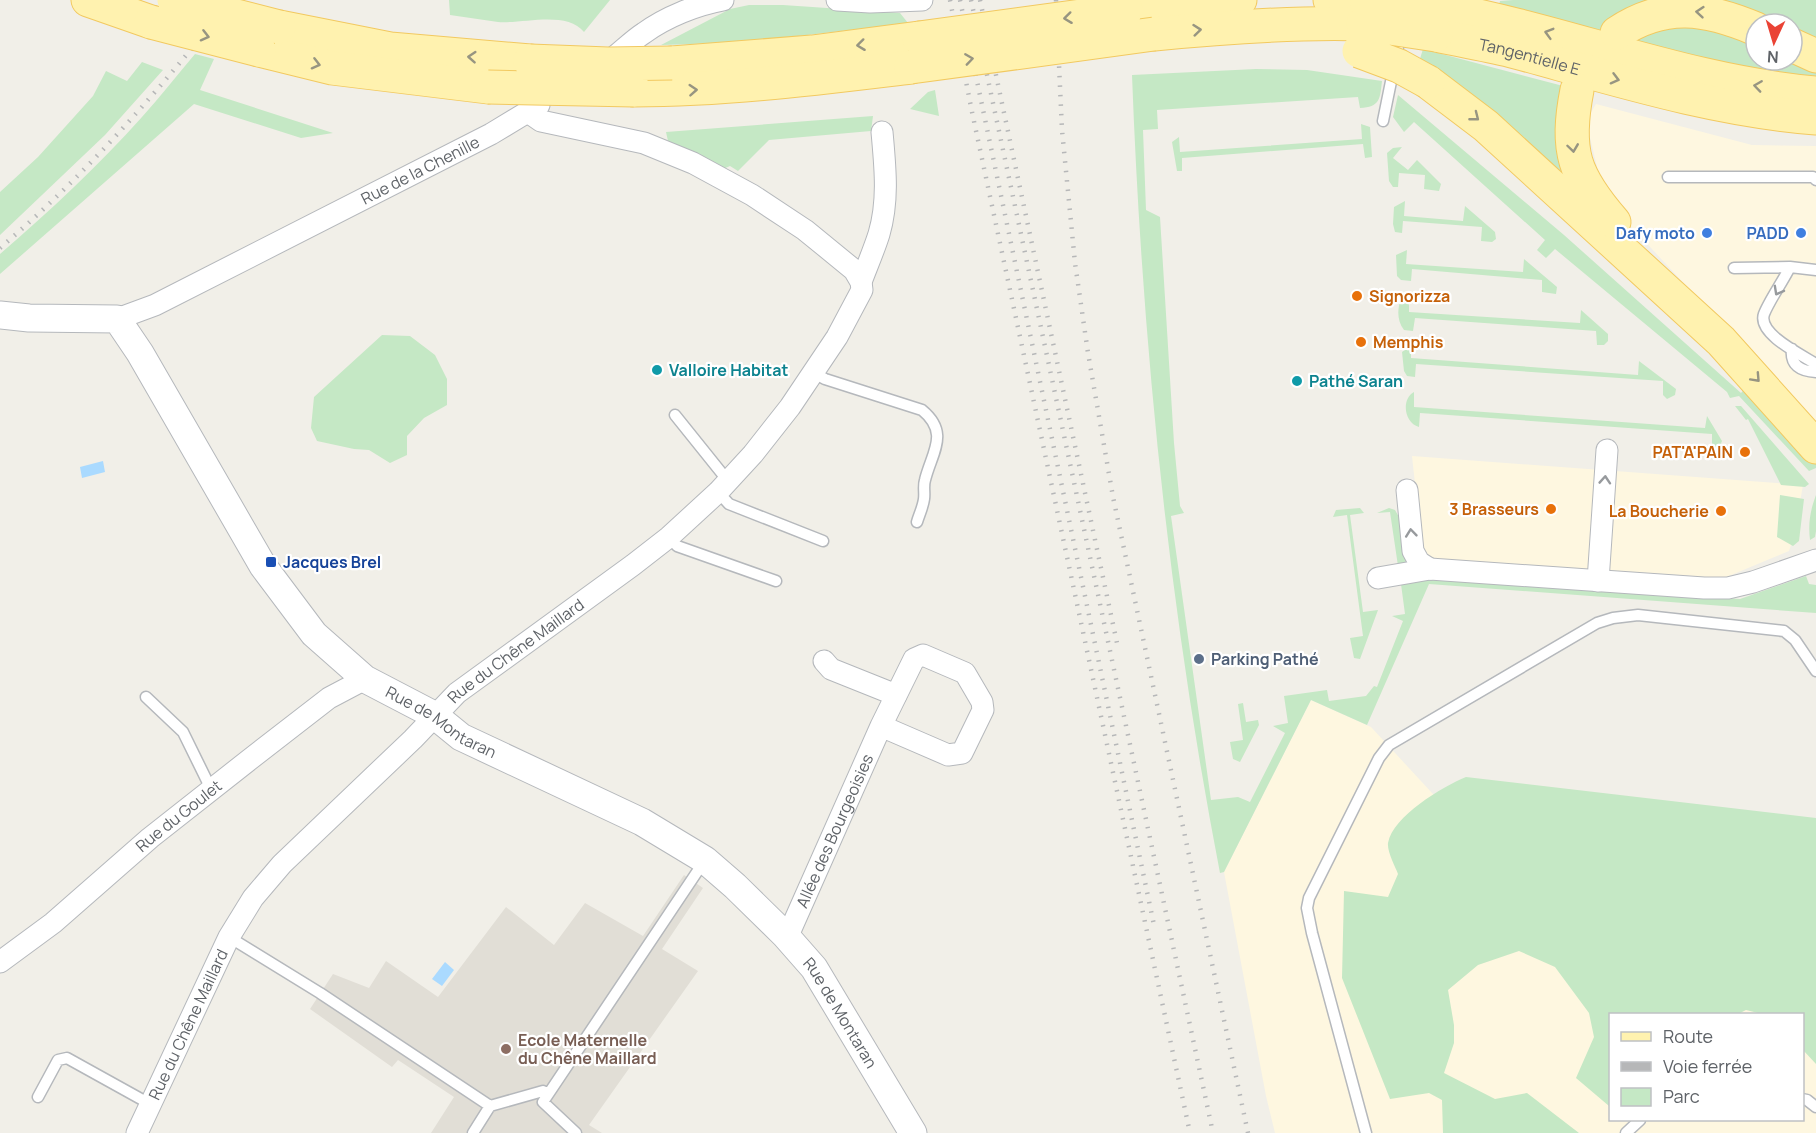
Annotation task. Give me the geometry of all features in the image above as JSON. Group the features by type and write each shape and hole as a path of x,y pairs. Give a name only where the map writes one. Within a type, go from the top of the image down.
{"main road":[{"path":"88,0 151,22 269,38 530,61 608,64 672,63 812,52 915,52 1154,34 1240,13"},
{"path":"174,0 269,38 332,68 488,87 634,90 685,90 776,84 915,52 1126,10 1240,13 1272,38 1303,39 1381,16"},
{"path":"1330,0 1381,16"},
{"path":"1617,33 1635,21 1654,14 1678,11 1711,13 1744,25"},
{"path":"1381,16 1399,66 1428,82 1486,126 1721,341"},
{"name":"Tangentielle E","path":"1381,16 1437,22 1514,51 1667,93 1730,107 1816,118"},
{"path":"1437,22 1535,29 1729,82 1816,93"},
{"path":"1577,90 1571,134 1573,155 1582,179 1598,203 1816,447"}],"street":[{"path":"837,0 921,0"},
{"name":"Rue de la Chenille","path":"117,319 155,305 491,134 622,52 643,33 706,2"},
{"path":"528,112 541,121 644,142 693,163 752,195 806,230 854,270 861,282"},
{"name":"Rue du Chêne Maillard","path":"136,1133 229,938 253,898 282,864 419,733 456,693 669,537 723,487 753,454 790,407 814,374 862,290 861,282 879,232 885,198 882,132"},
{"path":"0,315 29,318 117,319"},
{"name":"Rue de Montaran","path":"117,319 146,363 263,566 314,634 365,679 434,715 461,738 642,822 705,860 785,935 814,968 913,1133"},
{"path":"1598,581 1607,450"},
{"path":"1407,490 1413,551 1419,562 1430,569"},
{"path":"1378,578 1430,569 1728,588 1753,582 1816,560"},
{"name":"Allée des Bourgeoisies","path":"785,935 790,931 881,726 914,659 923,655 965,673 982,702 983,710 962,753 948,755 881,726"},
{"path":"824,660 831,669 896,695"},
{"name":"Rue du Goulet","path":"0,962 53,923 150,838 211,789 329,698 365,679"}],"lane":[{"path":"1381,16 1398,47 1383,121"},
{"path":"1668,177 1813,177 1816,180"},
{"path":"1734,268 1790,267 1816,270"},
{"path":"1790,267 1764,319 1772,336 1816,364"},
{"path":"1792,349 1793,363 1816,372"},
{"path":"814,374 922,410 931,418 938,436 936,449 924,482 924,498 917,522"},
{"path":"675,415 723,487 729,504 823,541"},
{"path":"669,537 677,546 776,581"},
{"path":"1366,1133 1318,958 1307,908 1309,898 1379,758 1389,745 1597,623 1626,615 1784,631 1795,639 1816,671"},
{"path":"146,697 183,732 211,789"},
{"path":"576,1133 543,1102 705,860"},
{"path":"229,938 320,993 490,1106"},
{"path":"38,1097 58,1060 67,1058 150,1104"},
{"path":"473,1133 490,1106 543,1091 548,1094"},
{"path":"1626,1133 1638,1121"}],"shaded area":[{"path":"1596,104 1752,145 1816,146 1816,425 1624,219 1600,179 1586,121"},
{"path":"1412,456 1803,485 1789,551 1724,578 1423,558"},
{"path":"1311,700 1371,727 1469,833 1816,861 1816,1133 1275,1133 1224,872"},
{"path":"684,875 703,888 662,949 698,971 589,1125 602,1133 431,1133 454,1097 398,1060 392,1067 310,1009 333,974 369,988 386,961 438,997 506,907 554,945 585,903 643,936"}],"green space":[{"path":"449,0 610,0 584,32 567,21 498,22 450,15"},
{"path":"1816,0 1816,44 1804,39 1804,12 1744,12 1744,19 1607,32 1499,5 1500,1"},
{"path":"749,5 900,13 908,23 754,40 661,45 730,9"},
{"path":"1660,22 1744,35 1744,68 1670,52 1629,38"},
{"path":"1423,49 1567,87 1574,185 1419,62"},
{"path":"195,54 214,59 200,90 333,133 301,138 194,104 0,274 0,254 108,153"},
{"path":"142,62 163,70 105,135 0,235 0,192 38,157 93,96 106,71 127,81"},
{"path":"1804,62 1816,62 1816,78 1771,72 1804,72"},
{"path":"1256,69 1307,70 1382,81 1378,101 1372,106 1360,108 1358,97 1157,110 1158,129 1143,130 1146,210 1160,217 1174,443 1180,506 1184,513 1171,516 1211,800 1238,797 1250,802 1285,733 1273,726 1288,723 1284,696 1327,690 1329,701 1366,696 1374,686 1377,687 1403,621 1392,616 1405,614 1401,584 1428,577 1740,599 1806,576 1809,584 1816,585 1816,613 1429,584 1367,725 1311,700 1224,872 1220,873 1186,675 1161,476 1143,275 1132,75"},
{"path":"935,90 939,116 910,109 928,92"},
{"path":"1398,95 1564,235 1741,393 1748,385 1816,464 1816,468 1809,471 1739,396 1730,398 1727,392 1555,249 1546,258 1537,250 1545,240 1414,122 1404,132 1393,117"},
{"path":"873,116 871,131 769,140 738,171 730,166 723,169 668,141 666,132"},
{"path":"1361,124 1370,127 1372,157 1365,158 1363,144 1182,158 1182,171 1177,171 1172,142 1179,137 1180,152 1362,139"},
{"path":"1402,147 1393,158 1408,170 1417,160 1441,184 1439,191 1424,189 1425,175 1399,173 1398,187 1393,187 1389,181 1387,153 1393,148"},
{"path":"1405,201 1404,216 1463,221 1465,206 1495,232 1496,239 1492,242 1481,241 1482,227 1403,221 1402,233 1395,232 1394,207"},
{"path":"1407,250 1406,264 1523,272 1524,259 1557,287 1556,294 1542,292 1542,280 1412,269 1411,281 1401,280 1397,276 1396,255"},
{"path":"1409,297 1409,312 1580,323 1581,310 1608,334 1608,341 1604,345 1597,345 1596,331 1415,318 1413,331 1404,330 1398,315 1399,307 1401,299"},
{"path":"382,335 410,336 435,355 447,379 447,405 424,418 407,436 407,455 390,463 369,450 317,441 311,428 314,397"},
{"path":"1411,345 1411,358 1638,375 1639,361 1676,389 1675,395 1667,399 1663,395 1663,381 1416,364 1415,377 1407,376 1404,371 1402,352"},
{"path":"1414,392 1414,407 1705,428 1707,416 1722,441 1719,448 1715,450 1710,448 1712,448 1712,434 1420,413 1419,427 1410,421 1406,411 1407,400"},
{"path":"1735,406 1741,406 1809,484 1805,487 1781,485 1748,419 1746,420"},
{"path":"1780,495 1804,499 1799,541 1793,546 1777,537"},
{"path":"1816,495 1816,531 1815,537 1810,540 1810,518"},
{"path":"1360,508 1364,513 1350,515 1363,612 1378,610 1360,659 1354,658 1350,638 1363,636 1347,515 1333,517 1336,510"},
{"path":"1389,508 1395,510 1399,517 1406,563 1403,567 1398,566 1390,512 1377,513"},
{"path":"1243,703 1246,722 1258,720 1259,725 1240,762 1233,759 1230,742 1243,740 1238,704"},
{"path":"1466,777 1816,818 1816,1064 1804,1051 1804,1013 1758,1013 1746,1010 1740,1013 1609,1013 1609,1106 1576,1078 1594,1037 1589,1013 1555,967 1519,951 1478,965 1448,990 1454,1025 1454,1043 1444,1073 1495,1099 1527,1093 1579,1133 1443,1133 1442,1100 1429,1093 1390,1099 1342,978 1344,891 1388,897 1398,874 1388,847 1392,833 1409,813 1444,788"}],"water":[{"path":"103,461 105,472 82,478 80,467"},
{"path":"445,962 454,970 442,986 432,979"}],"railway":[{"path":"0,248 63,191 122,130 231,0"},
{"path":"950,0 1190,1133"},
{"path":"960,0 1154,925"},
{"path":"971,0 1213,1133"},
{"path":"980,0 1117,643"},
{"path":"1056,0 1062,130 1075,263 1088,353 1113,497 1248,1133"}],"place":[{"name":"Dafy moto","path":"1707,233"},
{"name":"PADD","path":"1801,233"},
{"name":"Signorizza","path":"1357,296"},
{"name":"Memphis","path":"1361,342"},
{"name":"Valloire Habitat","path":"657,370"},
{"name":"Pathé Saran","path":"1297,381"},
{"name":"PAT'A'PAIN","path":"1745,452"},
{"name":"3 Brasseurs","path":"1551,509"},
{"name":"La Boucherie","path":"1721,511"},
{"name":"Jacques Brel","path":"271,562"},
{"name":"Parking Pathé","path":"1199,659"},
{"name":"Ecole Maternelle du Chêne Maillard","path":"506,1049"}]}
